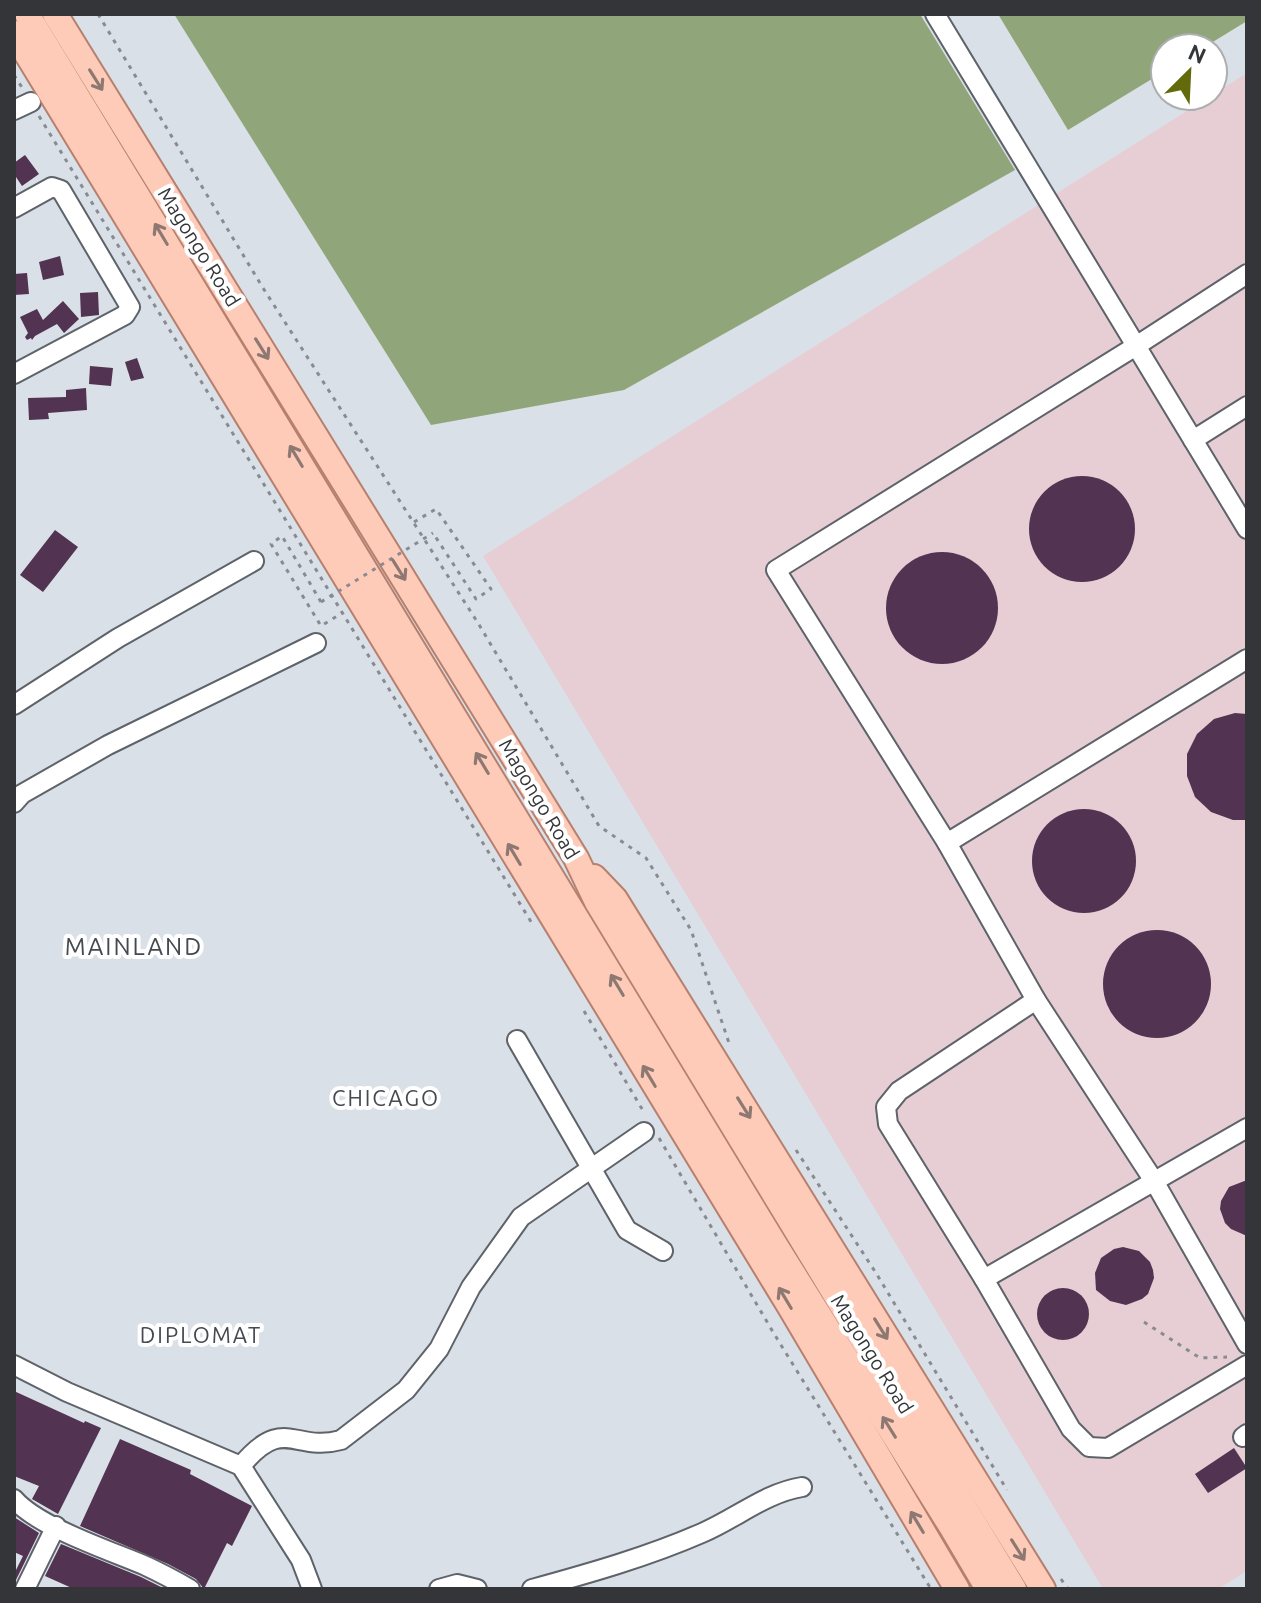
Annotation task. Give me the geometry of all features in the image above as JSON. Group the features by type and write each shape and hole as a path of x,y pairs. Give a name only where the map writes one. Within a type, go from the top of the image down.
{"main road":[{"name":"Magongo Road","path":"27,14 774,1243 988,1589"},
{"name":"Magongo Road","path":"55,14 576,858 597,902 1014,1589"},
{"path":"14,33 782,1293 957,1589"},
{"path":"576,858 615,899 1051,1582"}],"street":[{"path":"935,14 1247,529"},
{"path":"14,208 52,187 61,190 130,307 125,315 14,374"},
{"path":"1036,1000 899,1091 886,1107 888,1124 984,1279 1071,1429 1089,1447 1108,1448 1244,1356 1154,1181 1036,1000 947,843 776,570 1247,274"},
{"path":"1193,440 1247,406"},
{"path":"14,705 118,638 254,561"},
{"path":"14,803 22,794 108,745 316,643"},
{"path":"947,843 1247,659"},
{"path":"517,1040 627,1230 663,1251"},
{"path":"984,1279 1247,1128"},
{"path":"241,1466 256,1448 273,1439 341,1440 406,1390 439,1349 471,1287 521,1217 644,1132"},
{"path":"14,1365 67,1392 241,1466 301,1560 312,1589"},
{"path":"532,1589 662,1550 712,1529 773,1494 802,1487"},
{"path":"14,1499 20,1506 56,1526 190,1589"},
{"path":"25,1589 56,1526"},
{"path":"439,1589 457,1584 477,1589"}],"path":[{"path":"98,14 263,288 478,623 599,826 646,858 691,930 731,1046"},
{"path":"14,75 22,106 342,613 539,936"},
{"path":"342,613 321,626 271,544 282,536 321,602 433,533 476,599 491,589 436,509 414,522"},
{"path":"579,1002 773,1332 931,1589"},
{"path":"789,1139 876,1273 1010,1496"},
{"path":"1144,1322 1200,1358 1244,1356"},
{"path":"1051,1582 1068,1589"}],"shaded area":[{"path":"1247,73 1247,1571 1218,1589 1103,1589 483,556 1185,112 1229,112 1229,84"}],"green space":[{"path":"174,14 920,14 1015,170 624,390 431,425"},
{"path":"998,14 1247,14 1247,21 1229,32 1149,32 1149,81 1068,130"}],"building":[{"path":"25,155 39,174 22,186 14,174 14,163"},
{"path":"60,256 64,275 43,280 39,262"},
{"path":"27,273 29,294 14,295 14,274"},
{"path":"98,292 99,315 81,317 80,293"},
{"path":"63,301 79,319 64,333 57,324 27,340 25,337 28,333 20,317 37,309 43,320"},
{"path":"137,358 144,378 131,381 125,362"},
{"path":"90,366 113,368 111,386 89,384"},
{"path":"86,388 87,410 48,413 49,419 29,420 28,398 66,397 66,390"},
{"path":"1082,476 1102,480 1120,491 1131,509 1135,529 1131,549 1120,567 1102,578 1082,582 1062,578 1044,567 1033,549 1029,529 1033,509 1044,491 1062,480"},
{"path":"55,530 78,547 43,592 20,575"},
{"path":"942,552 964,556 982,568 994,586 998,608 994,630 982,648 964,660 942,664 920,660 902,648 890,630 886,608 890,586 902,568 920,556"},
{"path":"1235,713 1247,714 1247,820 1233,820 1211,812 1195,797 1187,776 1187,754 1197,734 1214,719"},
{"path":"1084,809 1104,813 1121,824 1132,841 1136,861 1132,881 1121,898 1104,909 1084,913 1064,909 1047,898 1036,881 1032,861 1036,841 1047,824 1064,813"},
{"path":"1157,930 1178,934 1195,946 1207,963 1211,984 1207,1005 1195,1022 1178,1034 1157,1038 1136,1034 1119,1022 1107,1005 1103,984 1107,963 1119,946 1136,934"},
{"path":"1247,1180 1247,1236 1225,1223 1220,1209 1229,1187"},
{"path":"1123,1247 1139,1251 1150,1262 1154,1278 1148,1294 1126,1305 1110,1301 1096,1290 1095,1273 1101,1258"},
{"path":"1063,1288 1081,1296 1089,1314 1081,1332 1063,1340 1045,1332 1037,1314 1045,1296"},
{"path":"14,1391 101,1428 58,1514 32,1499 39,1486 14,1476"},
{"path":"120,1439 191,1470 190,1474 252,1506 232,1546 227,1543 204,1589 196,1579 168,1564 80,1526"},
{"path":"1234,1448 1247,1468 1208,1493 1195,1474"},
{"path":"14,1517 39,1533 14,1584 14,1574 23,1556 14,1552"},
{"path":"61,1544 165,1589 74,1589 45,1576"}],"district":[{"name":"MAINLAND","path":"134,947"},
{"name":"CHICAGO","path":"386,1098"},
{"name":"DIPLOMAT","path":"201,1335"}]}
